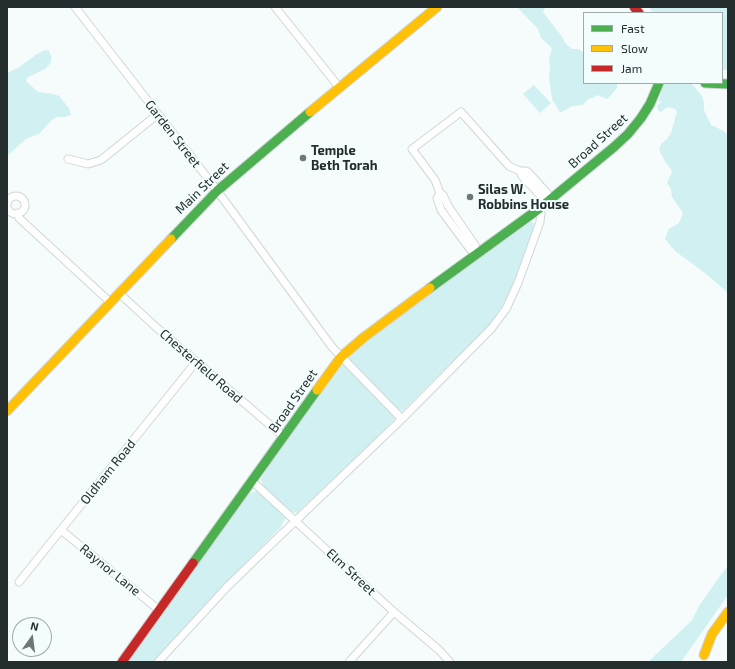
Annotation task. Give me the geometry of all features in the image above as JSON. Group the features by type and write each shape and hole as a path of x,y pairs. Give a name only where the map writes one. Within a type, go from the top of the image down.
{"main road":[{"name":"Main Street","path":"7,411 217,190 437,7"},
{"name":"Broad Street","path":"124,660 341,357 363,338 540,208 628,134 646,111 659,84"},
{"path":"702,659 712,634 728,612"},
{"path":"702,659 728,623"}],"street":[{"name":"Garden Street","path":"75,7 217,190 326,339 341,357 402,419"},
{"path":"275,7 339,87"},
{"path":"477,254 475,245 448,206 443,195 440,193 435,180 412,149 461,112 510,166 520,171 523,170 529,173 547,193 549,200"},
{"path":"68,159 88,164 101,160 158,114"},
{"path":"158,662 227,587 295,520 402,419 481,339 506,309 518,283 537,231 541,217 540,208"},
{"path":"18,214 19,218 110,302"},
{"name":"Chesterfield Road","path":"120,292 196,362 284,437"},
{"name":"Oldham Road","path":"19,582 196,362"},
{"name":"Elm Street","path":"252,481 394,612 439,650 450,662"},
{"name":"Raynor Lane","path":"60,530 159,610"},
{"path":"349,662 394,612"},
{"path":"114,662 124,660"}],"shaded area":[{"path":"517,7 545,7 543,12 563,38 565,43 572,49 579,49 583,52 583,84 617,84 617,88 607,99 597,95 588,99 583,105 572,106 560,112 552,99 549,78 549,59 552,48 541,38 538,29"},
{"path":"649,7 728,7 728,70 723,70 723,12 652,12"},
{"path":"45,50 49,51 51,62 45,69 28,77 26,81 38,92 59,96 69,108 71,115 53,119 39,134 26,139 7,156 7,73 18,68"},
{"path":"663,84 692,84 702,96 704,110 711,125 724,131 728,136 728,293 705,273 675,251 665,239 669,229 679,223 683,213 672,197 671,189 667,183 672,172 659,150 661,144 671,133 677,112 675,109 667,107 661,112 658,110 657,106 661,102 659,102"},
{"path":"534,85 551,103 540,113 523,94"},
{"path":"530,221 534,223 534,228 521,266 506,300 492,322 404,410 401,411 370,444 297,513 292,512 283,522 281,527 219,590 153,662 127,662 250,493 256,491 262,483 262,477 272,461 340,365 345,365 356,348"},
{"path":"728,566 728,595 681,662 648,662 692,620 699,606"}],"traffic: fast":[{"path":"430,288 540,208 614,147 628,134 641,118 650,104 659,84"},
{"path":"723,84 728,84"},
{"path":"171,239 217,191 310,112"},
{"path":"193,563 317,390"}],"traffic: slow":[{"path":"310,112 437,7"},
{"path":"7,411 171,239"},
{"path":"317,390 341,357 363,338 430,288"},
{"path":"704,655 712,634 728,612"}],"traffic: jam":[{"path":"634,7 638,12"},
{"path":"122,662 193,563"}],"place":[{"name":"Temple Beth Torah","path":"303,158"},
{"name":"Silas W. Robbins House","path":"470,197"}]}
